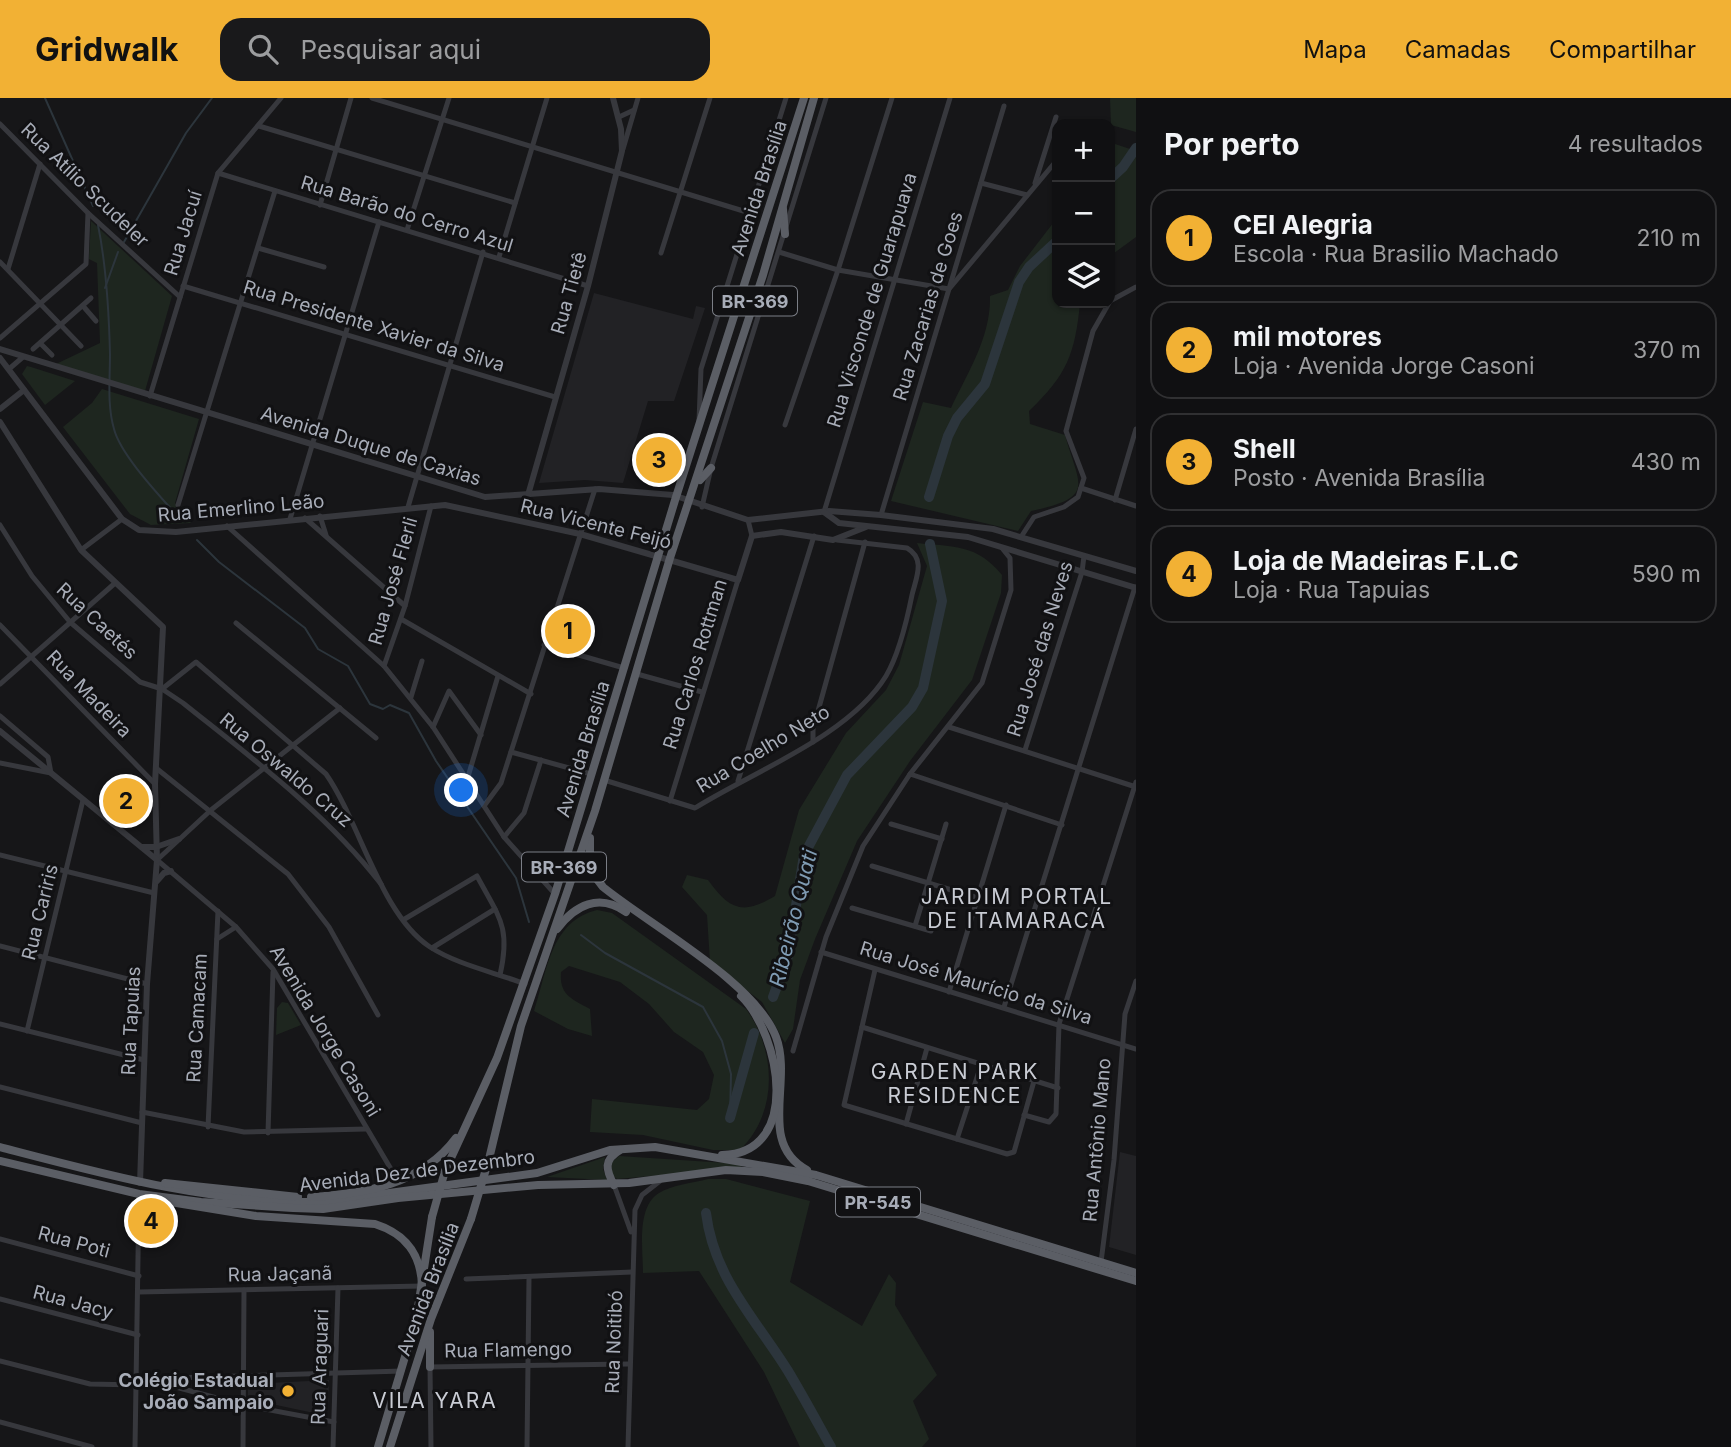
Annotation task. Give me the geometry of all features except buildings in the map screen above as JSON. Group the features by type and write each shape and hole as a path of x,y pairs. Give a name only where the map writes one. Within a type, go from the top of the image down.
{"highway":[{"name":"Avenida Brasília","path":"378,1447 402,1371 422,1286 432,1217 445,1171 497,1058 525,984 676,497 804,98"},
{"name":"Avenida Brasília","path":"390,1447 431,1319 471,1219 489,1159 514,1053 595,811 638,674 670,558 696,485 814,98"},
{"path":"782,204 785,234"},
{"path":"696,485 711,468"},
{"path":"595,811 587,858 595,879 622,903 743,990 764,1014 776,1037 783,1066 780,1138 791,1158 816,1175"},
{"path":"553,935 579,907 587,903 608,903 620,908 740,994 759,1018 774,1052 777,1074 773,1111 767,1130 750,1150 705,1155"},
{"path":"141,1183 153,1181 304,1198 334,1196 398,1182 426,1169 466,1125"},
{"path":"614,1185 607,1170 607,1163 615,1153 629,1146"},
{"name":"PR-545","path":"629,1146 655,1147 816,1175 1136,1273"},
{"name":"Avenida Dez de Dezembro","path":"0,1147 141,1183 238,1199 323,1202 537,1173 629,1146"},
{"name":"Avenida Dez de Dezembro","path":"0,1161 139,1194 239,1206 323,1209 398,1198 525,1186 614,1185"},
{"name":"PR-545","path":"614,1185 726,1170 798,1178 1136,1281"},
{"path":"139,1194 155,1200 229,1212 375,1224 388,1228 414,1251 422,1268 422,1286"},
{"path":"430,1367 431,1319"}],"street":[{"name":"Rua Jacuí","path":"150,396 218,173 281,98"},
{"path":"320,205 351,98"},
{"path":"372,98 750,213"},
{"path":"407,230 449,98"},
{"path":"499,257 547,98"},
{"name":"Rua Tietê","path":"528,495 588,286 622,151 625,130 613,98"},
{"path":"625,130 638,98"},
{"path":"662,253 710,98"},
{"path":"699,429 701,369 786,98"},
{"path":"702,507 711,468 826,98"},
{"path":"785,425 838,270 891,98"},
{"name":"Rua Visconde de Guarapuava","path":"824,512 950,98"},
{"name":"Rua Zacarias de Goes","path":"881,514 1004,106"},
{"path":"622,117 635,110"},
{"path":"622,117 631,119"},
{"path":"1035,186 1056,117"},
{"name":"Rua Atílio Scudeler","path":"0,124 88,213 180,297"},
{"path":"259,126 515,203"},
{"path":"1044,154 1052,158"},
{"path":"8,269 40,164"},
{"path":"779,252 838,270 949,289 1052,166"},
{"name":"Rua Barão do Cerro Azul","path":"218,173 588,286"},
{"path":"981,183 1027,195"},
{"path":"178,505 209,413 275,191"},
{"path":"1,338 86,264 88,213"},
{"path":"290,519 379,222"},
{"path":"258,248 324,267"},
{"path":"408,507 483,252"},
{"path":"0,262 81,346"},
{"name":"Rua Presidente Xavier da Silva","path":"183,286 555,397"},
{"path":"1115,299 1136,287"},
{"path":"33,349 91,298"},
{"path":"83,306 96,321"},
{"path":"1021,537 1034,517 1064,507 1078,497 1084,478 1066,431 1093,331 1106,308"},
{"path":"40,343 52,355"},
{"name":"Avenida Duque de Caxias","path":"0,349 485,498 595,489 676,497 748,520 824,512 881,514 993,529 1136,571"},
{"path":"9,369 23,357"},
{"path":"0,358 122,519 81,550"},
{"path":"0,409 24,390"},
{"name":"Rua Tapuias","path":"0,422 81,550 114,584 163,627 162,689 155,784 157,860 147,984 141,1183"},
{"path":"1115,500 1136,429"},
{"path":"445,505 449,487"},
{"path":"1081,488 1136,506"},
{"path":"484,806 498,790 595,489"},
{"path":"485,498 486,513"},
{"name":"Rua Emerlino Leão","path":"122,519 139,530 160,533 445,505"},
{"name":"Rua Vicente Feijó","path":"445,505 659,554 738,580"},
{"name":"Rua José FIerli","path":"384,666 405,606 431,506"},
{"path":"824,512 839,523 953,534 1000,545 1135,587 1004,1007"},
{"path":"320,516 328,538"},
{"path":"305,518 405,606"},
{"path":"748,520 752,536 781,532 865,542 813,729 813,742"},
{"path":"243,524 246,545"},
{"name":"Rua Caetés","path":"0,525 32,576 70,622 140,682 162,689"},
{"path":"226,526 384,666 433,727 504,836 555,894"},
{"path":"833,540 866,527"},
{"name":"Rua Carlos Rottman","path":"670,801 752,536"},
{"path":"738,781 814,536"},
{"name":"Rua Coelho Neto","path":"604,780 695,808 738,781 813,742 863,706 887,675 909,612 919,562 915,553 907,548 865,542"},
{"path":"793,1051 821,953 863,846 911,774 982,683 1011,590 1010,558 1000,545"},
{"name":"Rua José das Neves","path":"1025,750 1082,572 1084,556"},
{"path":"0,684 114,584"},
{"path":"401,619 530,694"},
{"path":"236,623 376,738"},
{"name":"Rua Madeira","path":"0,625 155,784"},
{"path":"544,645 624,668"},
{"path":"411,697 422,661"},
{"path":"162,689 196,662 326,774 340,794 381,884 403,920 432,948 525,984"},
{"path":"638,674 702,692"},
{"path":"466,780 498,676"},
{"name":"Rua Oswaldo Cruz","path":"162,689 263,769 343,838 381,884"},
{"path":"433,727 449,691 481,735"},
{"path":"157,860 211,810 340,708"},
{"name":"Avenida Jorge Casoni","path":"0,716 48,757 51,773"},
{"path":"949,727 1136,785 1059,1024 1058,1088 1054,1118 1049,1122 1024,1115"},
{"name":"Avenida Jorge Casoni","path":"0,731 236,927 273,970 398,1182"},
{"path":"511,752 591,774"},
{"path":"504,836 524,813 541,760"},
{"path":"0,764 51,773"},
{"path":"156,768 288,874 307,894 377,1015"},
{"path":"911,774 1062,825"},
{"name":"Rua Cariris","path":"27,1031 83,800"},
{"path":"949,992 1006,805"},
{"path":"891,824 942,839"},
{"path":"915,926 946,824"},
{"path":"140,847 156,847 179,839"},
{"path":"0,855 154,889 161,875 171,871 165,852"},
{"path":"872,866 978,898"},
{"path":"403,920 477,876 495,909 506,939 500,975"},
{"path":"852,908 931,931"},
{"path":"432,948 495,909"},
{"name":"Rua Camacam","path":"208,1127 218,911"},
{"path":"217,939 236,927"},
{"path":"0,946 147,984"},
{"name":"Rua José Maurício da Silva","path":"821,953 1136,1049"},
{"path":"268,1133 273,970"},
{"path":"875,970 844,1105 1007,1154 1014,1152 1034,1081"},
{"name":"Rua Antônio Mano","path":"1101,1262 1114,1160 1125,1014 1136,981"},
{"path":"0,1024 144,1060"},
{"path":"862,1027 1058,1088"},
{"path":"906,1124 927,1048"},
{"path":"957,1139 981,1065"},
{"path":"0,1087 142,1123"},
{"path":"142,1112 208,1127 268,1133 366,1129"},
{"name":"Rua Noitibó","path":"628,1447 628,1364 635,1210 640,1199 665,1178"},
{"name":"Rua Noitibó","path":"614,1185 632,1238"},
{"path":"135,1447 139,1194"},
{"name":"Rua Poti","path":"0,1239 139,1276"},
{"path":"466,1279 632,1272"},
{"path":"527,1447 528,1278"},
{"name":"Rua Jaçanã","path":"139,1292 422,1286"},
{"name":"Rua Araguari","path":"333,1447 338,1372 338,1288"},
{"path":"243,1447 244,1290"},
{"name":"Rua Jacy","path":"0,1299 138,1335"},
{"path":"0,1361 90,1384 402,1371"},
{"name":"Rua Flamengo","path":"430,1367 628,1364"},
{"path":"430,1367 431,1447"},
{"path":"194,1390 195,1378"},
{"path":"149,1380 243,1405 334,1422"},
{"path":"0,1422 92,1447"}],"shaded area":[{"path":"1110,98 1136,98 1136,132 1115,126 1115,119 1111,119"},
{"path":"1115,144 1136,151 1136,237 1115,252"},
{"path":"91,221 172,296 145,391 56,364 100,343 97,263 89,259"},
{"path":"1052,224 1052,308 1079,308 1067,363 1052,386 1029,411 1030,424 1065,435 1078,478 1078,487 1066,500 1031,511 1018,531 891,501 923,402 951,408 983,340 990,296 1008,290 1020,266"},
{"path":"594,293 693,319 696,306 705,308 674,401 648,401 623,483 585,480 539,483"},
{"path":"27,366 75,381 45,405 22,374"},
{"path":"102,389 199,419 175,503 191,523 151,525 130,514 63,427 92,403"},
{"path":"917,543 964,549 983,557 1002,575 1001,593 972,680 910,761 857,841 800,980 793,1029 785,1043 762,1002 710,962 707,915 682,887 687,875 708,880 723,898 737,906 745,907 754,906 775,896 799,810 846,733 886,690 899,665 927,566"},
{"path":"573,612 586,616 577,645 553,637 557,621 570,625"},
{"path":"597,910 612,913 746,1009 756,1025 768,1062 767,1099 762,1118 753,1135 740,1150 713,1150 643,1135 590,1132 592,1099 697,1110 709,1099 714,1075 703,1052 674,1032 649,1004 620,982 569,966 561,972 562,986 568,995 590,1009 592,1036 568,1029 534,1011 547,965 560,937 569,925 581,916"},
{"path":"282,1002 288,1003 301,1025 276,1035 277,1008"},
{"path":"1120,1152 1136,1156 1136,1255 1109,1247"},
{"path":"619,1156 742,1164 741,1168 617,1179 612,1175 611,1163"},
{"path":"605,1157 603,1169 607,1180 547,1177"},
{"path":"708,1179 726,1179 810,1201 790,1282 862,1326 889,1274 896,1283 895,1305 937,1375 913,1401 929,1439 922,1447 800,1447 764,1372 699,1271 643,1273 642,1230 647,1208 652,1200 670,1188"},
{"name":"Colégio Estadual João Sampaio","path":"329,1380 328,1416 248,1399 248,1384"}],"waterway":[{"path":"45,98 93,206"},
{"path":"124,242 186,133 212,98"},
{"name":"Ribeirão Quati","path":"1115,174 1136,148"},
{"path":"98,225 107,289 110,401 114,429 133,464 181,520"},
{"name":"Ribeirão Quati","path":"929,497 948,436 957,418 985,384 1019,282 1029,267 1053,245"},
{"path":"105,288 118,252"},
{"path":"197,540 219,562 305,628 318,649 348,666 370,704 383,709 390,705 409,713 436,761 516,878 529,922"},
{"name":"Ribeirão Quati","path":"773,997 788,956 804,855 847,775 912,707 923,688 942,601 930,544"},
{"path":"581,935 605,953 703,1007 722,1041 731,1074 730,1118"},
{"name":"Ribeirão Quati","path":"730,1118 754,1033"},
{"name":"Ribeirão Quati","path":"706,1213 710,1236 727,1278 788,1371 831,1447"}],"place":[{"name":"Shell","path":"659,460"},
{"name":"CEI Alegria","path":"568,631"},
{"name":"mil motores","path":"126,801"},
{"name":"Loja de Madeiras F.L.C","path":"151,1221"},
{"name":"Colégio Estadual João Sampaio","path":"288,1391"}],"district":[{"name":"JARDIM PORTAL DE ITAMARACÁ","path":"1017,908"},
{"name":"GARDEN PARK RESIDENCE","path":"955,1083"},
{"name":"VILA YARA","path":"435,1400"}]}
